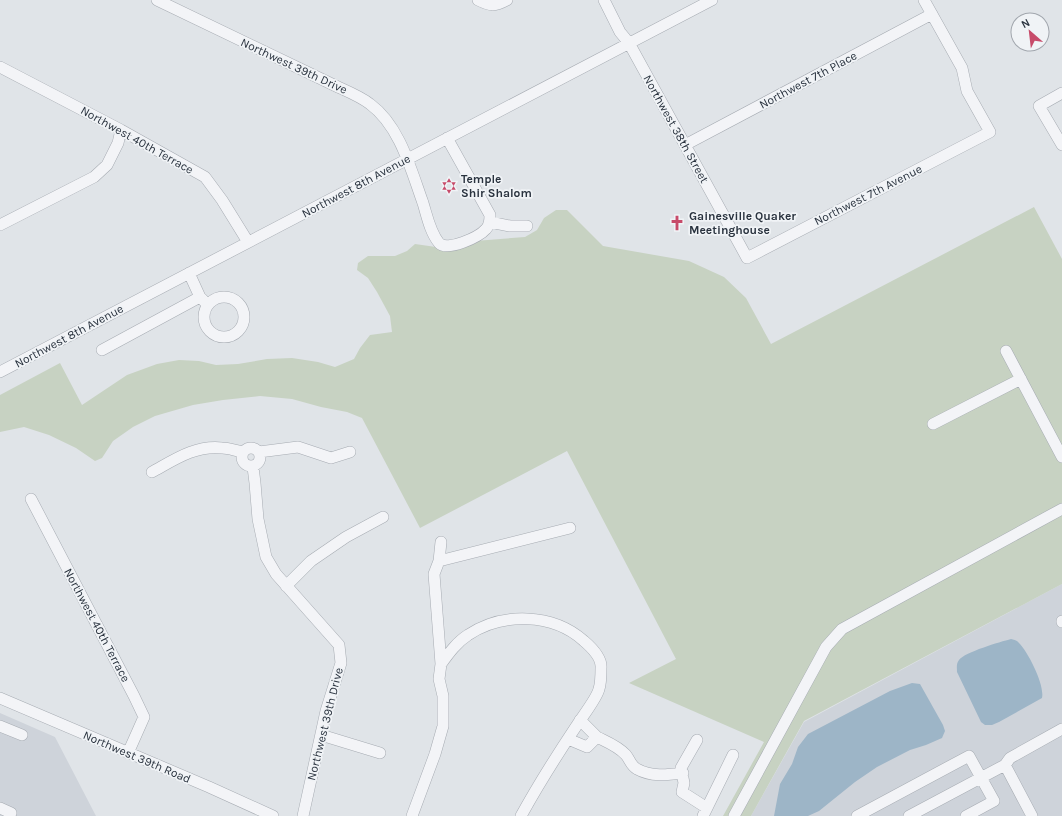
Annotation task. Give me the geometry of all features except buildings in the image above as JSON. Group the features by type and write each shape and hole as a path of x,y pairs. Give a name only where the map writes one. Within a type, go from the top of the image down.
{"street":[{"name":"Northwest 39th Drive","path":"157,0 351,92 371,104 388,122 408,159 432,230 440,244 444,246 461,244 486,229 490,222"},
{"path":"478,0 486,4 496,6 507,0"},
{"name":"Northwest 38th Street","path":"604,0 620,32 629,43 747,258"},
{"name":"Northwest 8th Avenue","path":"0,372 710,0"},
{"path":"924,0 932,14"},
{"name":"Northwest 7th Avenue","path":"747,258 990,132 967,91 962,68 932,14"},
{"name":"Northwest 7th Place","path":"685,145 932,14"},
{"name":"Northwest 40th Terrace","path":"0,67 121,130 205,177 222,200 248,242"},
{"path":"1062,93 1039,106 1062,145"},
{"path":"0,225 94,177 107,165 118,143 121,130"},
{"path":"448,138 490,215 490,222 510,226 527,226"},
{"path":"189,273 200,297 203,301 210,304"},
{"path":"102,350 200,297"},
{"path":"1006,351 1062,457"},
{"path":"933,424 1021,379"},
{"path":"152,472 186,453 203,448 222,448 243,452 249,448 253,448 259,452 298,447 331,458 350,452"},
{"path":"243,452 243,462 246,465 253,467"},
{"name":"Northwest 39th Drive","path":"259,452 260,459 253,467 258,519 266,557 276,574 338,645 341,663 326,711 303,816"},
{"name":"Northwest 40th Terrace","path":"31,499 144,717 128,753"},
{"path":"734,816 826,647 842,630 1062,509"},
{"path":"286,586 311,561 346,537 382,517"},
{"path":"439,561 570,528"},
{"path":"412,816 435,754 443,726 443,696 439,679 441,664 434,574 439,561 442,542"},
{"path":"441,664 453,648 480,627 504,620 519,619 534,619 563,626 577,634 596,655 601,666 599,690 521,816"},
{"name":"Northwest 39th Road","path":"0,698 128,753 255,812 273,816"},
{"path":"580,720 597,737 616,746 626,755 631,765 638,770 656,775 683,773"},
{"path":"0,726 22,735"},
{"path":"911,816 1005,765 1010,758 1062,729"},
{"path":"321,735 380,753"},
{"path":"568,739 587,747 597,737"},
{"path":"697,740 681,768 684,783 682,792 705,812 734,756"},
{"path":"857,816 969,756 994,801 966,816"},
{"path":"1005,765 1032,816"},
{"path":"0,808 12,813"}],"shaded area":[{"path":"1062,584 1062,816 751,816 804,722"},
{"path":"0,713 55,737 96,816 0,816"}],"green space":[{"path":"1034,207 1062,259 1062,584 804,721 751,816 723,816 764,742 629,683 676,659 567,451 420,528 362,418 347,412 292,399 260,396 223,400 193,405 155,416 133,427 113,441 102,458 95,461 76,448 49,435 24,427 0,432 0,395 60,363 82,405 127,375 157,364 179,360 199,361 216,365 238,364 267,359 292,358 318,362 335,367 354,359 370,335 392,332 390,316 368,278 357,270 358,263 368,256 395,256 407,251 415,244 443,248 475,241 525,237 537,230 544,218 556,210 567,210 603,246 689,261 724,277 746,298 771,344"}],"water":[{"path":"1011,639 1018,642 1023,647 1031,661 1041,685 1042,698 999,722 992,725 985,725 981,722 957,672 957,663 968,654"},
{"path":"912,683 920,684 943,725 945,731 942,738 910,750 877,767 855,782 819,811 808,816 774,816 780,784 792,764 798,747 808,734 890,691"}],"place":[{"name":"Temple Shir Shalom","path":"449,186"},
{"name":"Gainesville Quaker Meetinghouse","path":"677,223"}]}
